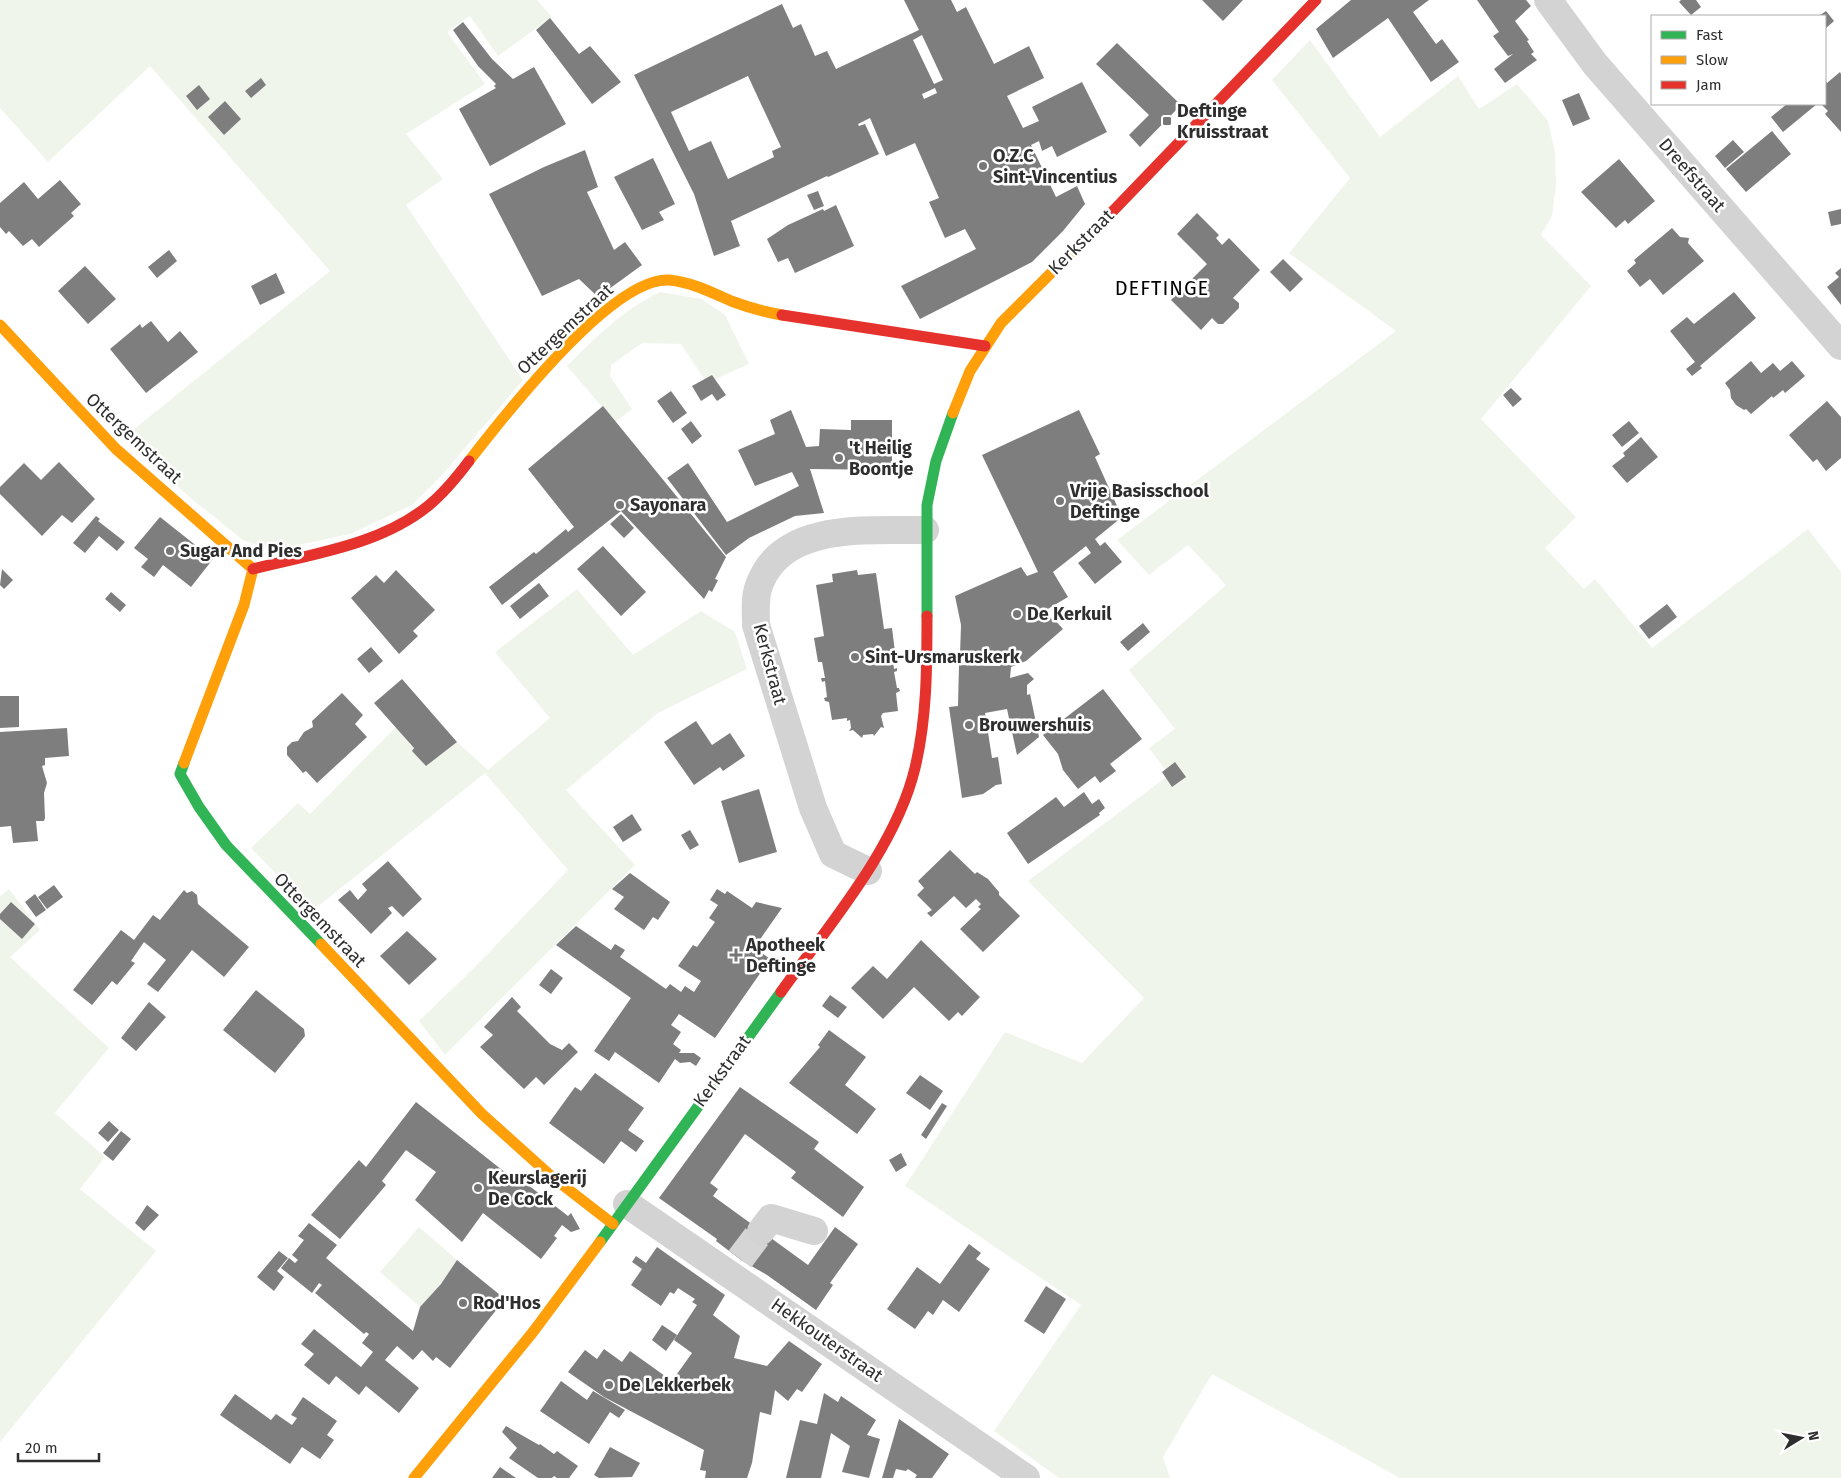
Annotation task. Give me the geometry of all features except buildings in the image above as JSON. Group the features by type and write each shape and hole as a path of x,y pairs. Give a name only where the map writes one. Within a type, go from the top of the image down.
{"street":[{"name":"Kerkstraat","path":"414,1478 533,1332 620,1214 868,871 905,800 920,742 927,681 926,530 931,482 949,422 970,371 985,346 1001,323 1022,300 1088,237 1316,0"},
{"name":"Dreefstraat","path":"1548,0 1595,64 1841,346"},
{"name":"Ottergemstraat","path":"253,569 376,534 406,521 427,507 448,485 527,388 614,304 632,290 659,280 682,282 767,314 792,319 932,336 985,346"},
{"name":"Ottergemstraat","path":"0,325 97,430 135,467 229,545 253,569"},
{"name":"Kerkstraat","path":"868,871 833,854 813,808 756,625 756,599 760,583 775,559 791,547 808,538 865,532 926,530"},
{"name":"Ottergemstraat","path":"253,569 244,604 180,774 199,807 226,845 482,1114 551,1176 620,1214"},
{"name":"Hekkouterstraat","path":"620,1214 735,1266 1026,1478"},
{"path":"761,1231 771,1218 814,1231"}],"shaded area":[{"path":"0,0 537,0 552,17 498,56 470,16 447,32 485,84 406,134 443,179 406,205 523,380 442,475 412,505 350,534 284,548 259,546 243,540 193,500 123,438 330,271 150,66 48,162 0,108"},
{"path":"1310,40 1380,137 1458,76 1479,109 1517,84 1548,121 1555,152 1556,185 1552,216 1541,235 1591,286 1481,419 1576,517 1545,548 1584,589 1595,579 1652,648 1808,529 1841,572 1841,1478 1400,1478 1212,1374 1163,1457 1170,1478 1059,1478 994,1431 1081,1305 905,1186 1005,1032 1082,1063 1144,998 1028,881 1169,775 1149,748 1175,729 1129,670 1226,585 1188,545 1149,575 1117,540 1396,331 1289,253 1350,178 1272,80"},
{"path":"660,292 702,299 725,315 749,364 707,383 681,344 642,343 611,365 610,376 632,409 615,422 567,366 622,316"},
{"path":"577,589 633,655 701,611 735,632 747,669 658,713 566,790 635,865 445,1055 419,1021 477,965 568,870 485,773 312,911 251,848 298,803 310,814 396,727 426,765 457,742 488,770 550,718 495,652"},
{"path":"9,889 40,930 10,957 109,1048 55,1113 105,1157 80,1189 156,1251 0,1442 0,896"},
{"path":"419,1227 457,1260 441,1284 420,1307 380,1272"}],"tunnel":[{"path":"740,1259 761,1231"}],"traffic: fast":[{"path":"927,616 927,505 936,461 953,413"},
{"path":"184,763 180,774 199,807 226,845 321,944"},
{"path":"600,1242 781,992"}],"traffic: slow":[{"path":"953,413 970,371 1001,323 1113,211"},
{"path":"469,461 560,353 590,324 618,301 645,285 669,280 677,281 701,288 743,305 782,315"},
{"path":"0,325 116,449 253,569"},
{"path":"184,763 244,605 253,569"},
{"path":"321,944 482,1114 551,1176 613,1224"},
{"path":"414,1478 533,1332 600,1242"}],"traffic: jam":[{"path":"1113,211 1316,0"},
{"path":"782,315 985,346"},
{"path":"253,569 322,553 389,530 409,519 434,501 450,485 469,461"},
{"path":"781,992 877,857 906,798 915,768 922,730 927,616"}],"place":[{"name":"Deftinge Kruisstraat","path":"1167,121"},
{"name":"O.Z.C Sint-Vincentius","path":"983,166"},
{"name":"'t Heilig Boontje","path":"839,458"},
{"name":"Vrije Basisschool Deftinge","path":"1060,501"},
{"name":"Sayonara","path":"620,505"},
{"name":"Sugar And Pies","path":"170,551"},
{"name":"De Kerkuil","path":"1017,614"},
{"name":"Sint-Ursmaruskerk","path":"855,657"},
{"name":"Brouwershuis","path":"969,725"},
{"name":"Apotheek Deftinge","path":"736,955"},
{"name":"Keurslagerij De Cock","path":"478,1188"},
{"name":"Rod'Hos","path":"463,1303"},
{"name":"De Lekkerbek","path":"609,1385"}],"district":[{"name":"DEFTINGE","path":"1162,288"}]}
